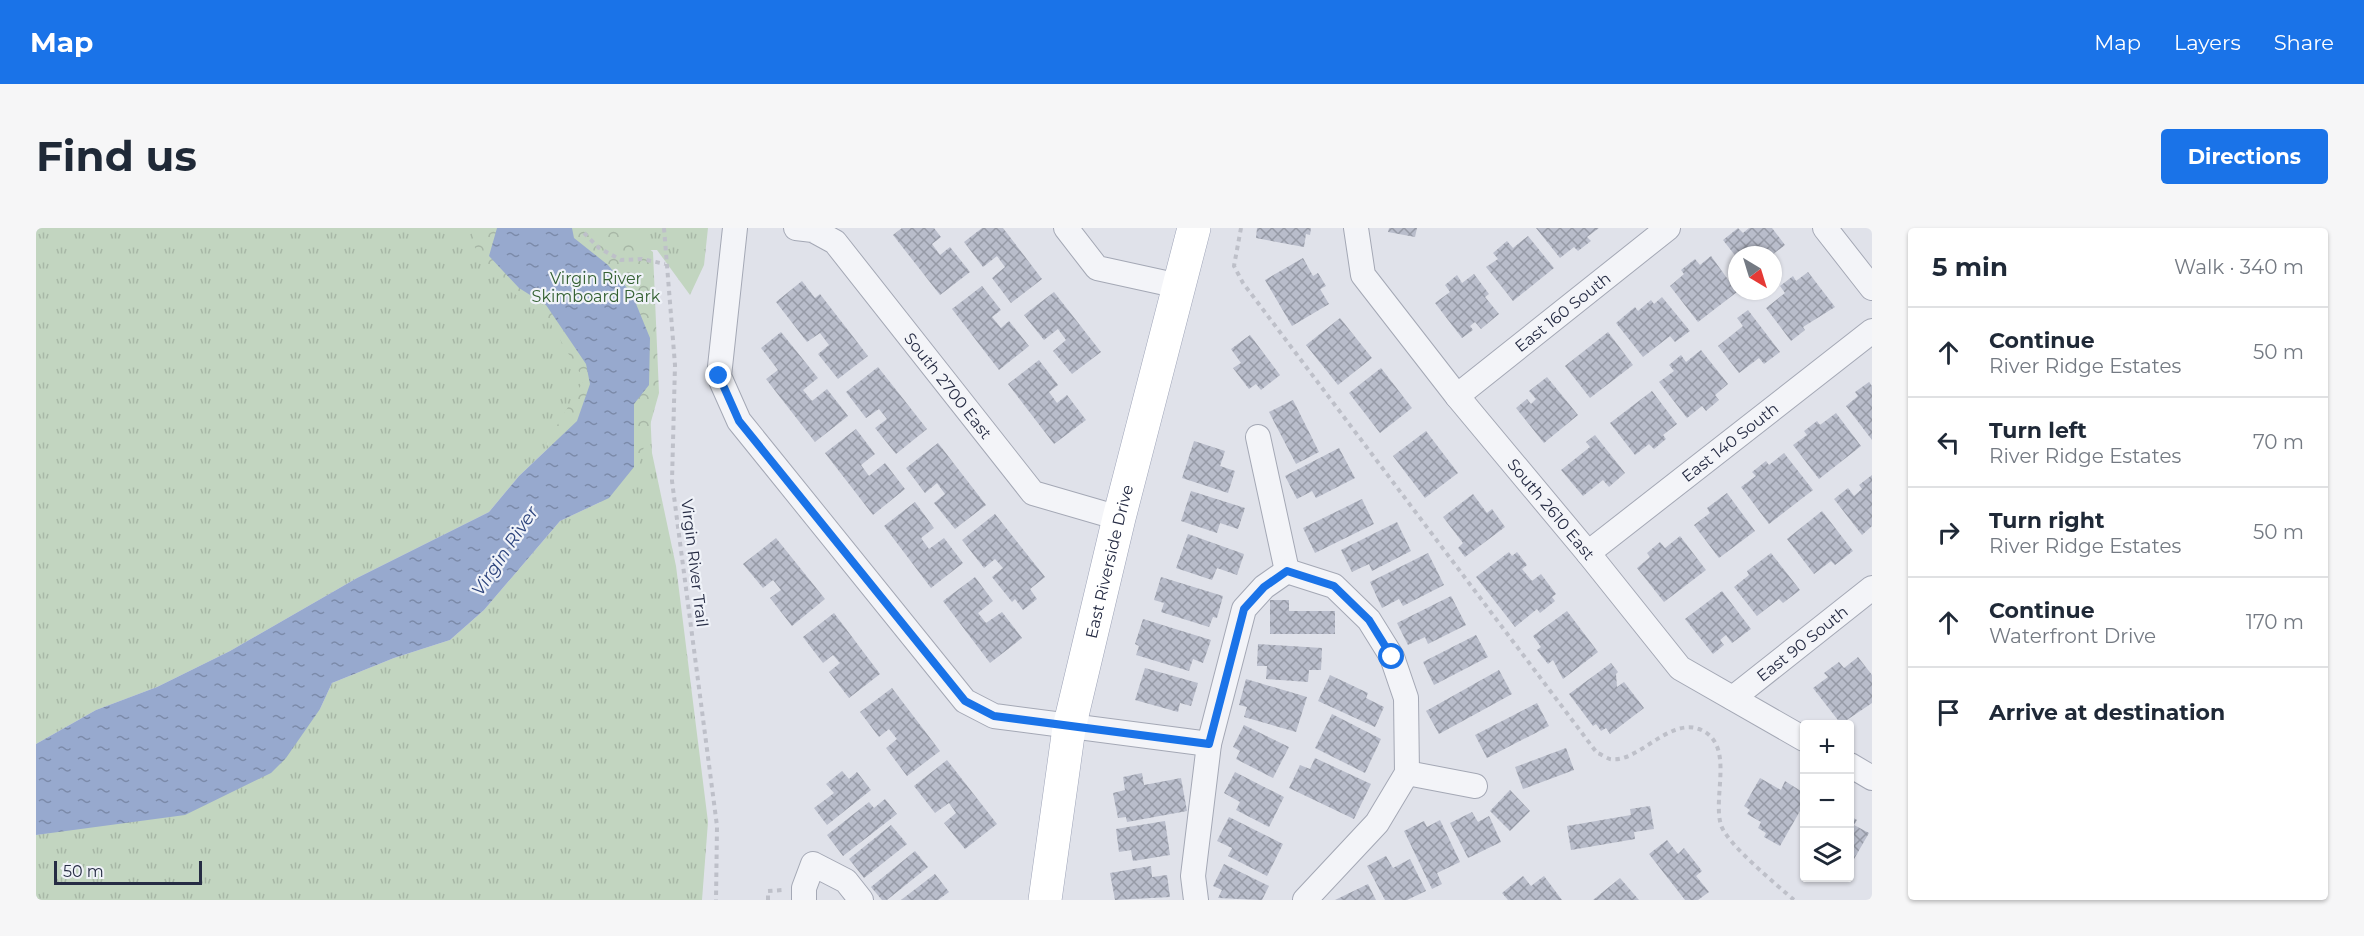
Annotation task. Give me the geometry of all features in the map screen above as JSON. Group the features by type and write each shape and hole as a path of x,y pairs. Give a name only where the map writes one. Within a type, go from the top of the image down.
{"main road":[{"name":"East Riverside Drive","path":"1046,900 1069,728 1119,518 1194,228"}],"street":[{"path":"735,228 719,376 739,421 965,701 994,716 1069,728 1209,744"},
{"name":"South 2700 East","path":"796,228 813,230 835,242 1033,493 1119,518"},
{"path":"1066,228 1097,268 1179,286"},
{"name":"South 2610 East","path":"1356,228 1363,275 1457,396 1588,552 1680,668 1800,737"},
{"name":"East 160 South","path":"1457,396 1668,228"},
{"path":"1825,228 1872,288"},
{"name":"East 140 South","path":"1588,552 1872,331"},
{"path":"1258,437 1287,571"},
{"path":"1196,900 1193,876 1209,744 1244,609 1264,587 1287,571"},
{"path":"1287,571 1334,586 1369,620 1392,657 1406,698 1407,773 1377,823 1305,900"},
{"name":"East 90 South","path":"1733,699 1872,588"},
{"path":"1854,767 1872,778"},
{"path":"1407,773 1475,786"},
{"path":"804,900 804,888 813,864 846,881 861,900"}],"path":[{"name":"Virgin River Trail","path":"664,228 665,264 675,365 672,481 717,826 717,900"},
{"path":"1241,228 1234,266 1243,283 1597,753 1610,759 1623,757 1676,730 1691,728 1700,730 1714,740 1720,754 1719,811 1722,827 1737,846 1794,900"},
{"path":"584,232 599,248 621,260 642,259 665,264"}],"green space":[{"path":"36,228 497,228 546,305 590,384 577,421 519,476 489,512 357,578 230,651 157,687 96,710 36,744"},
{"name":"Virgin River Skimboard Park","path":"471,228 624,228 653,252 659,393 636,475 603,505 546,444 584,380 542,309 513,293 476,253"},
{"path":"606,228 708,228 704,265 690,295 657,250 622,250"},
{"path":"649,385 652,453 676,566 708,822 702,900 36,900 36,835 88,826 320,709 332,683 394,658 450,640 484,610 560,521 609,498"}],"water":[{"name":"Virgin River","path":"497,228 572,228 574,238 608,265 632,294 650,338 649,385 634,404 634,467 609,498 560,521 484,610 450,640 394,658 332,683 320,709 286,758 271,773 185,815 36,835 36,744 96,710 157,687 230,651 357,578 489,512 519,476 577,421 590,384 586,364 546,305 519,288 489,256"}],"building":[{"path":"902,228 934,228 941,237 932,244 940,255 950,247 970,272 940,295 893,235"},
{"path":"982,228 1003,228 1042,279 1011,303 992,278 1005,267 997,256 983,267 964,242"},
{"path":"1257,228 1311,228 1310,235 1306,234 1304,247 1256,238"},
{"path":"1389,228 1417,228 1415,237 1388,232"},
{"path":"1536,228 1599,228 1587,237 1591,241 1578,251 1574,247 1560,258"},
{"path":"1738,228 1743,233 1749,228 1772,228 1785,245 1782,247 1728,246 1723,240"},
{"path":"1528,236 1554,268 1513,301 1486,267 1498,259 1493,253 1507,241 1513,248"},
{"path":"1711,256 1728,280 1728,299 1698,322 1670,286 1684,274 1681,270 1695,259 1700,265"},
{"path":"1303,258 1313,276 1318,273 1326,286 1320,289 1329,304 1292,326 1265,280"},
{"path":"1808,272 1835,307 1803,327 1805,330 1791,341 1766,308 1776,300 1782,300 1782,295 1785,293 1782,284 1793,276 1796,281"},
{"path":"1474,274 1489,294 1485,297 1499,314 1481,329 1475,322 1470,326 1473,330 1462,338 1435,303 1450,292 1445,285 1457,275 1462,283"},
{"path":"802,281 815,298 820,294 868,356 838,379 818,354 829,345 820,333 807,342 776,302"},
{"path":"982,286 1001,310 992,317 1001,328 1009,321 1029,346 999,370 952,309"},
{"path":"1054,292 1101,352 1072,374 1053,351 1066,340 1058,329 1044,340 1024,315"},
{"path":"1662,297 1690,331 1675,342 1670,336 1643,357 1616,323 1635,307 1638,311 1651,300 1654,304"},
{"path":"1748,310 1780,352 1764,364 1759,358 1739,373 1718,346 1743,326 1737,318"},
{"path":"1340,318 1372,358 1338,385 1306,345"},
{"path":"781,332 818,378 803,390 812,401 827,389 848,416 815,442 766,379 778,370 761,348"},
{"path":"1608,332 1633,365 1590,398 1565,366"},
{"path":"1250,335 1280,375 1261,390 1256,384 1249,389 1233,368 1241,363 1231,349"},
{"path":"1701,350 1728,384 1715,395 1719,400 1706,411 1702,406 1687,418 1659,382 1674,371 1669,365 1681,355 1686,362"},
{"path":"1039,360 1058,385 1049,392 1057,403 1067,395 1086,420 1054,444 1008,384"},
{"path":"878,367 927,429 896,454 875,428 887,419 879,409 866,418 846,392"},
{"path":"1381,368 1412,408 1380,433 1349,393"},
{"path":"1547,377 1578,415 1544,443 1516,408 1527,399 1531,404 1536,399 1529,391"},
{"path":"1869,382 1872,386 1872,440 1846,406 1858,396 1855,392"},
{"path":"1652,391 1677,424 1663,435 1666,439 1654,449 1649,444 1635,455 1610,423"},
{"path":"1293,400 1319,452 1296,464 1269,412"},
{"path":"1836,413 1861,446 1819,479 1793,445 1807,435 1804,431 1817,421 1820,425"},
{"path":"856,429 875,454 861,465 869,476 885,463 905,489 873,515 825,453"},
{"path":"1426,431 1458,473 1425,498 1393,456"},
{"path":"1595,435 1625,473 1609,487 1603,480 1583,496 1561,470 1590,447 1586,442"},
{"path":"1194,441 1225,451 1220,466 1235,471 1228,493 1182,478"},
{"path":"938,443 986,505 955,529 934,503 945,494 937,483 925,493 906,468"},
{"path":"1339,448 1355,478 1316,498 1312,491 1297,499 1285,476"},
{"path":"1784,453 1813,490 1769,524 1741,487 1756,476 1752,472 1766,461 1769,465"},
{"path":"1872,475 1872,526 1862,535 1834,499 1848,488 1854,496 1862,489 1859,485"},
{"path":"1191,491 1245,508 1238,529 1220,523 1217,533 1181,521"},
{"path":"1727,493 1755,531 1719,558 1694,525 1710,513 1707,508"},
{"path":"1473,494 1487,513 1492,509 1505,527 1465,557 1458,548 1463,543 1443,517"},
{"path":"1362,499 1374,524 1315,553 1303,528"},
{"path":"915,502 934,528 921,538 929,549 944,538 963,563 931,588 884,526"},
{"path":"1822,511 1853,551 1835,565 1831,561 1814,574 1787,539"},
{"path":"995,514 1045,577 1030,589 1037,599 1023,610 1015,599 1012,602 992,577 1003,568 995,559 984,568 962,540"},
{"path":"1397,522 1411,551 1372,571 1369,564 1352,572 1341,550"},
{"path":"1188,534 1244,554 1237,575 1217,568 1212,580 1176,568"},
{"path":"1680,536 1706,570 1664,602 1637,568 1650,557 1647,553 1660,542 1665,548"},
{"path":"776,538 825,599 792,626 770,598 781,590 773,580 763,588 743,564"},
{"path":"1509,552 1512,556 1517,552 1527,565 1522,569 1532,581 1541,574 1556,594 1552,597 1555,601 1540,613 1537,609 1515,627 1476,577"},
{"path":"1428,553 1444,585 1403,606 1399,599 1382,608 1370,582"},
{"path":"1771,553 1800,590 1783,603 1779,599 1757,616 1734,587 1749,575 1747,571"},
{"path":"975,577 993,601 978,613 986,623 1002,612 1022,638 990,663 943,601"},
{"path":"1161,577 1223,596 1217,618 1213,617 1209,627 1161,612 1164,603 1154,600"},
{"path":"1722,591 1751,629 1732,643 1726,635 1720,640 1724,645 1713,654 1685,619"},
{"path":"1451,596 1466,625 1428,644 1425,637 1408,645 1397,623"},
{"path":"1270,600 1289,600 1289,611 1335,611 1335,634 1270,634"},
{"path":"1567,611 1598,652 1563,679 1553,660 1548,664 1537,650 1541,647 1533,636"},
{"path":"834,613 880,674 849,698 829,672 840,663 833,655 823,663 803,637"},
{"path":"1143,619 1211,640 1203,663 1193,659 1189,671 1136,655 1139,646 1135,644"},
{"path":"1476,635 1488,657 1434,685 1423,662"},
{"path":"1258,644 1322,648 1321,670 1309,670 1308,682 1266,679 1267,666 1257,666"},
{"path":"1858,657 1872,675 1872,703 1847,720 1838,720 1813,688 1828,677 1824,673 1839,662 1844,668"},
{"path":"1611,663 1618,672 1616,674 1617,687 1624,682 1644,708 1610,734 1606,728 1601,731 1596,724 1593,726 1569,694"},
{"path":"1145,668 1198,683 1191,706 1180,703 1178,712 1135,700"},
{"path":"1499,670 1512,694 1439,734 1426,711"},
{"path":"1330,675 1368,693 1366,698 1384,707 1375,727 1318,701"},
{"path":"1246,679 1307,697 1296,732 1244,717 1247,707 1239,705"},
{"path":"892,688 940,751 907,776 886,748 897,739 889,729 879,737 860,712"},
{"path":"1537,703 1549,726 1487,758 1475,735"},
{"path":"1332,714 1381,739 1365,773 1315,748"},
{"path":"1244,725 1289,747 1273,778 1236,759 1240,751 1233,747"},
{"path":"1566,748 1574,770 1523,789 1515,767"},
{"path":"1315,758 1371,784 1354,819 1289,788 1300,765 1310,769"},
{"path":"947,760 997,824 965,849 944,823 956,813 949,803 935,813 914,786"},
{"path":"842,771 849,779 857,772 871,790 827,825 814,808 834,793 826,784"},
{"path":"1235,772 1284,797 1269,827 1236,810 1240,802 1224,793"},
{"path":"1142,773 1144,785 1181,778 1187,811 1127,822 1126,817 1118,818 1113,793 1125,790 1123,777"},
{"path":"1760,778 1781,790 1785,781 1800,790 1800,811 1780,846 1764,837 1766,833 1758,828 1761,822 1747,814 1750,810 1744,806"},
{"path":"1510,790 1530,811 1510,831 1490,811"},
{"path":"885,799 897,814 843,856 827,835 869,802 874,808"},
{"path":"1650,806 1654,829 1634,832 1635,839 1571,850 1567,826 1631,815 1630,809"},
{"path":"1472,812 1478,822 1489,816 1501,842 1468,858 1450,823"},
{"path":"1229,817 1283,844 1267,876 1228,856 1232,848 1217,841"},
{"path":"1440,820 1460,862 1437,873 1442,884 1432,889 1404,831 1424,821 1427,827"},
{"path":"1165,821 1170,855 1133,861 1131,850 1119,852 1116,829"},
{"path":"891,825 907,844 864,878 849,859"},
{"path":"1854,825 1869,833 1854,859"},
{"path":"1667,840 1678,854 1684,848 1702,871 1696,876 1709,892 1698,900 1685,900 1649,854"},
{"path":"915,851 928,867 887,900 882,900 871,887"},
{"path":"1386,856 1393,868 1410,859 1426,891 1407,900 1385,900 1367,866"},
{"path":"1224,864 1269,886 1262,900 1218,898 1222,890 1213,886"},
{"path":"1151,866 1152,877 1167,875 1170,897 1115,900 1110,873"},
{"path":"935,874 949,892 938,900 901,900"},
{"path":"1523,876 1531,886 1544,876 1562,900 1508,900 1502,893"},
{"path":"1620,878 1639,900 1593,900"},
{"path":"1368,884 1376,900 1335,900"}],"route":[{"path":"719,376 739,421 965,701 994,716 1069,728 1209,744 1244,609 1264,587 1287,571 1334,586 1369,620 1392,657"}]}
